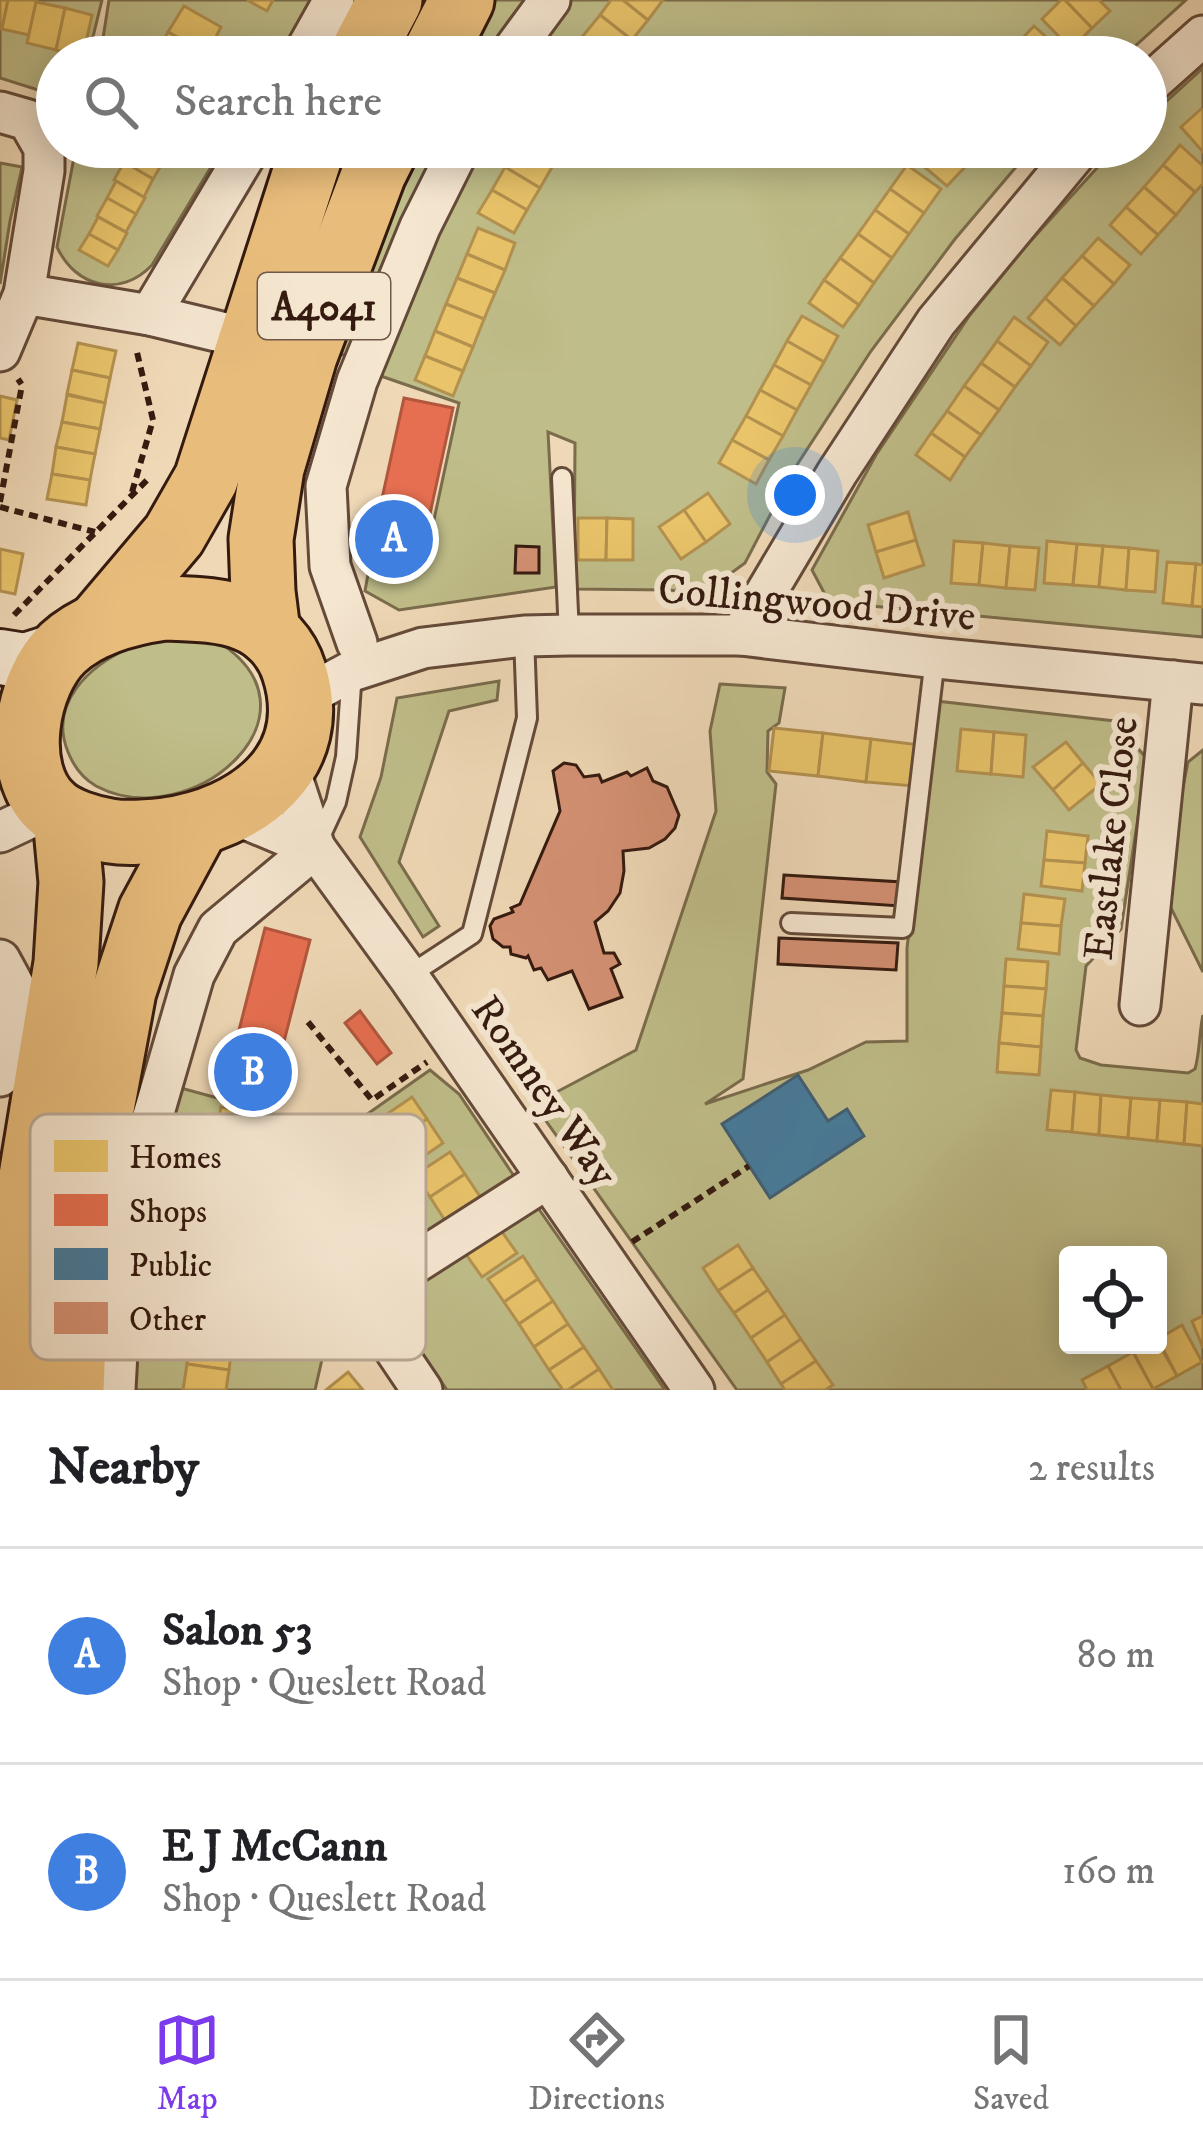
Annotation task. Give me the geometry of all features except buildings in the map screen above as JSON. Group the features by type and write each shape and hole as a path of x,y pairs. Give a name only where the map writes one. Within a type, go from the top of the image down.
{"highway":[{"path":"371,36 390,0"},
{"path":"444,36 462,0"},
{"name":"A4041","path":"273,636 263,592 261,539 272,468 278,348 309,168"},
{"name":"A4041","path":"52,644 174,535 376,168"},
{"path":"25,788 111,832 145,832 213,819 250,802 287,762 336,671 290,658 273,636 247,619 193,609 136,612 52,644 28,722 25,788 71,882 66,963 41,1114"},
{"path":"101,1114 124,991 150,912 213,819"},
{"path":"12,1390 22,1225 30,1177"},
{"path":"72,1390 73,1360"}],"street":[{"path":"314,36 334,0"},
{"path":"523,36 550,0"},
{"path":"1167,68 1203,36"},
{"path":"0,112 28,120 36,134"},
{"path":"0,351 24,294 44,168"},
{"path":"142,327 237,168"},
{"path":"336,671 326,486 357,381 450,168"},
{"path":"741,635 837,472 936,322 1064,168"},
{"path":"24,294 142,327 278,348"},
{"name":"Collingwood Drive","path":"336,671 423,648 524,636 741,635 1188,682"},
{"name":"Eastlake Close","path":"1140,1005 1188,682"},
{"name":"Romney Way","path":"287,762 315,848 409,976 694,1390"},
{"path":"213,819 315,848"},
{"path":"154,1114 194,975 218,929 315,848"},
{"path":"0,961 18,993 0,1076"},
{"path":"426,1256 548,1178"},
{"path":"115,1390 117,1360"},
{"path":"402,1360 422,1390"}],"lane":[{"path":"562,478 568,634"},
{"path":"409,976 472,934 527,718 524,636"},
{"path":"791,923 904,928 934,658"},
{"path":"315,848 336,802 346,757 336,671"}],"path":[{"path":"130,496 153,420 142,327"},
{"path":"0,351 22,385 0,504 95,532"},
{"path":"0,622 14,614 161,467"},
{"path":"308,1022 372,1100 454,1042"},
{"path":"605,1262 749,1166"}],"shaded area":[{"path":"0,0 102,0 93,36 36,36 36,89 0,78"},
{"path":"109,0 311,0 291,36 103,36"},
{"path":"483,0 533,0 511,36 462,36"},
{"path":"571,0 1186,0 1146,36 544,36"},
{"path":"1203,68 1203,637 829,602 812,570 876,455 970,315 1097,168 1167,168 1167,101"},
{"path":"0,163 22,167 0,284"},
{"path":"72,168 210,168 152,265 127,282 113,285 87,279 65,261 57,247"},
{"path":"393,168 435,168 352,356 331,353"},
{"path":"465,168 1015,168 871,351 793,471 745,563 701,595 574,589 575,443 548,432 556,587 399,610 365,591 370,563 423,571 459,403 375,374"},
{"path":"212,638 247,667 260,699 256,730 237,758 208,781 172,795 134,797 96,786 79,772 63,734 64,718 68,702 87,676 140,643"},
{"path":"499,681 497,700 449,711 399,862 439,926 423,937 360,837 381,777 397,698"},
{"path":"720,684 785,688 779,723 768,731 767,772 776,784 743,1079 705,1104 808,1070 866,1042 907,1041 907,948 936,701 1115,721 1147,759 1121,929 1086,966 1076,1050 1080,1058 1101,1065 1188,1073 1195,1069 1203,1015 1203,1390 737,1390 534,1104 636,1050 716,811 710,731"},
{"path":"1203,750 1203,972 1167,900 1188,762"},
{"path":"430,1070 459,1094 516,1179 426,1240 426,1114 367,1114"},
{"path":"177,1087 272,1114 173,1114"},
{"path":"536,1205 665,1390 447,1390 426,1359 426,1277"},
{"path":"137,1360 322,1360 315,1390 133,1390"}],"place":[{"name":"Salon 53","path":"394,539"},
{"name":"E J McCann","path":"253,1072"}]}
